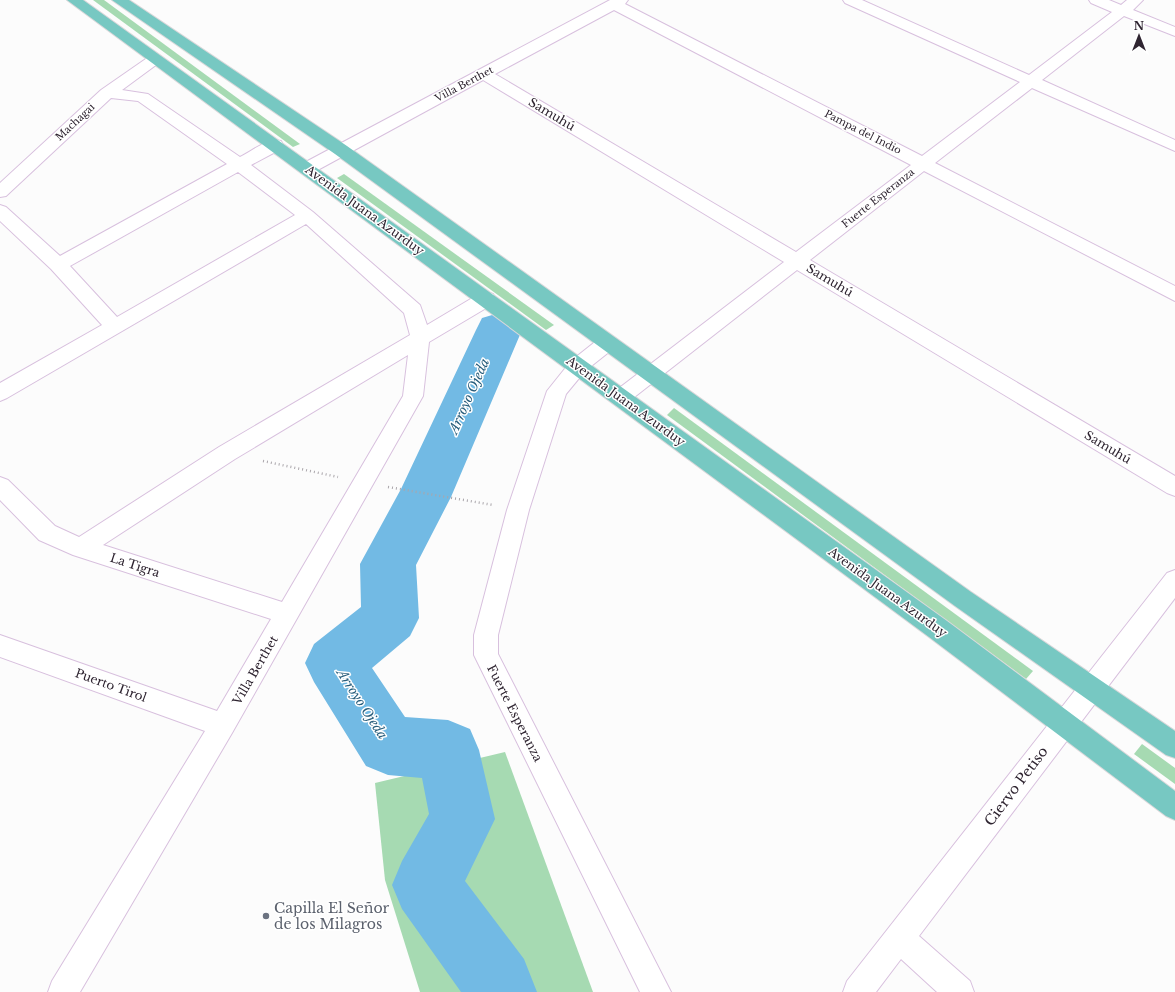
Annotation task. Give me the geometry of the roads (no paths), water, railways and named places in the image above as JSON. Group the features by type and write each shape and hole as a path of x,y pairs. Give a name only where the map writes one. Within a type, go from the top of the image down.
{"main road":[{"name":"Avenida Juana Azurduy","path":"74,0 308,168 938,629 1175,807"},
{"path":"119,0 341,150 963,599 1093,687 1175,746"}],"street":[{"path":"850,0 1175,146"},
{"path":"1096,0 1175,32"},
{"name":"Fuerte Esperanza","path":"621,397 923,164 1032,82 1136,0"},
{"name":"Villa Berthet","path":"308,168 618,2"},
{"name":"Pampa del Indio","path":"618,2 923,164 1175,294"},
{"name":"Machagai","path":"0,192 107,93 155,59"},
{"name":"Samuhú","path":"484,74 1175,487"},
{"path":"107,93 142,97 238,164 307,216 413,310 420,338"},
{"path":"58,265 238,164 275,145"},
{"path":"0,211 58,265 114,326"},
{"path":"0,393 307,216"},
{"path":"81,548 227,453 486,299"},
{"name":"Villa Berthet","path":"63,992 223,725 413,396 420,338"},
{"name":"Fuerte Esperanza","path":"607,343 578,366 557,391 518,510 486,634 486,655 656,992"},
{"name":"La Tigra","path":"0,486 47,533 81,548 288,614"},
{"name":"Ciervo Petiso","path":"858,992 1175,580"},
{"name":"Puerto Tirol","path":"0,646 223,725"},
{"path":"900,938 959,992"}],"waterway":[{"name":"Arroyo Ojeda","path":"499,330 424,497 388,564 390,618 335,663 388,745 448,750 462,819 426,885 499,984 501,992"}],"place":[{"name":"Capilla El Señor de los Milagros","path":"266,916"}]}
